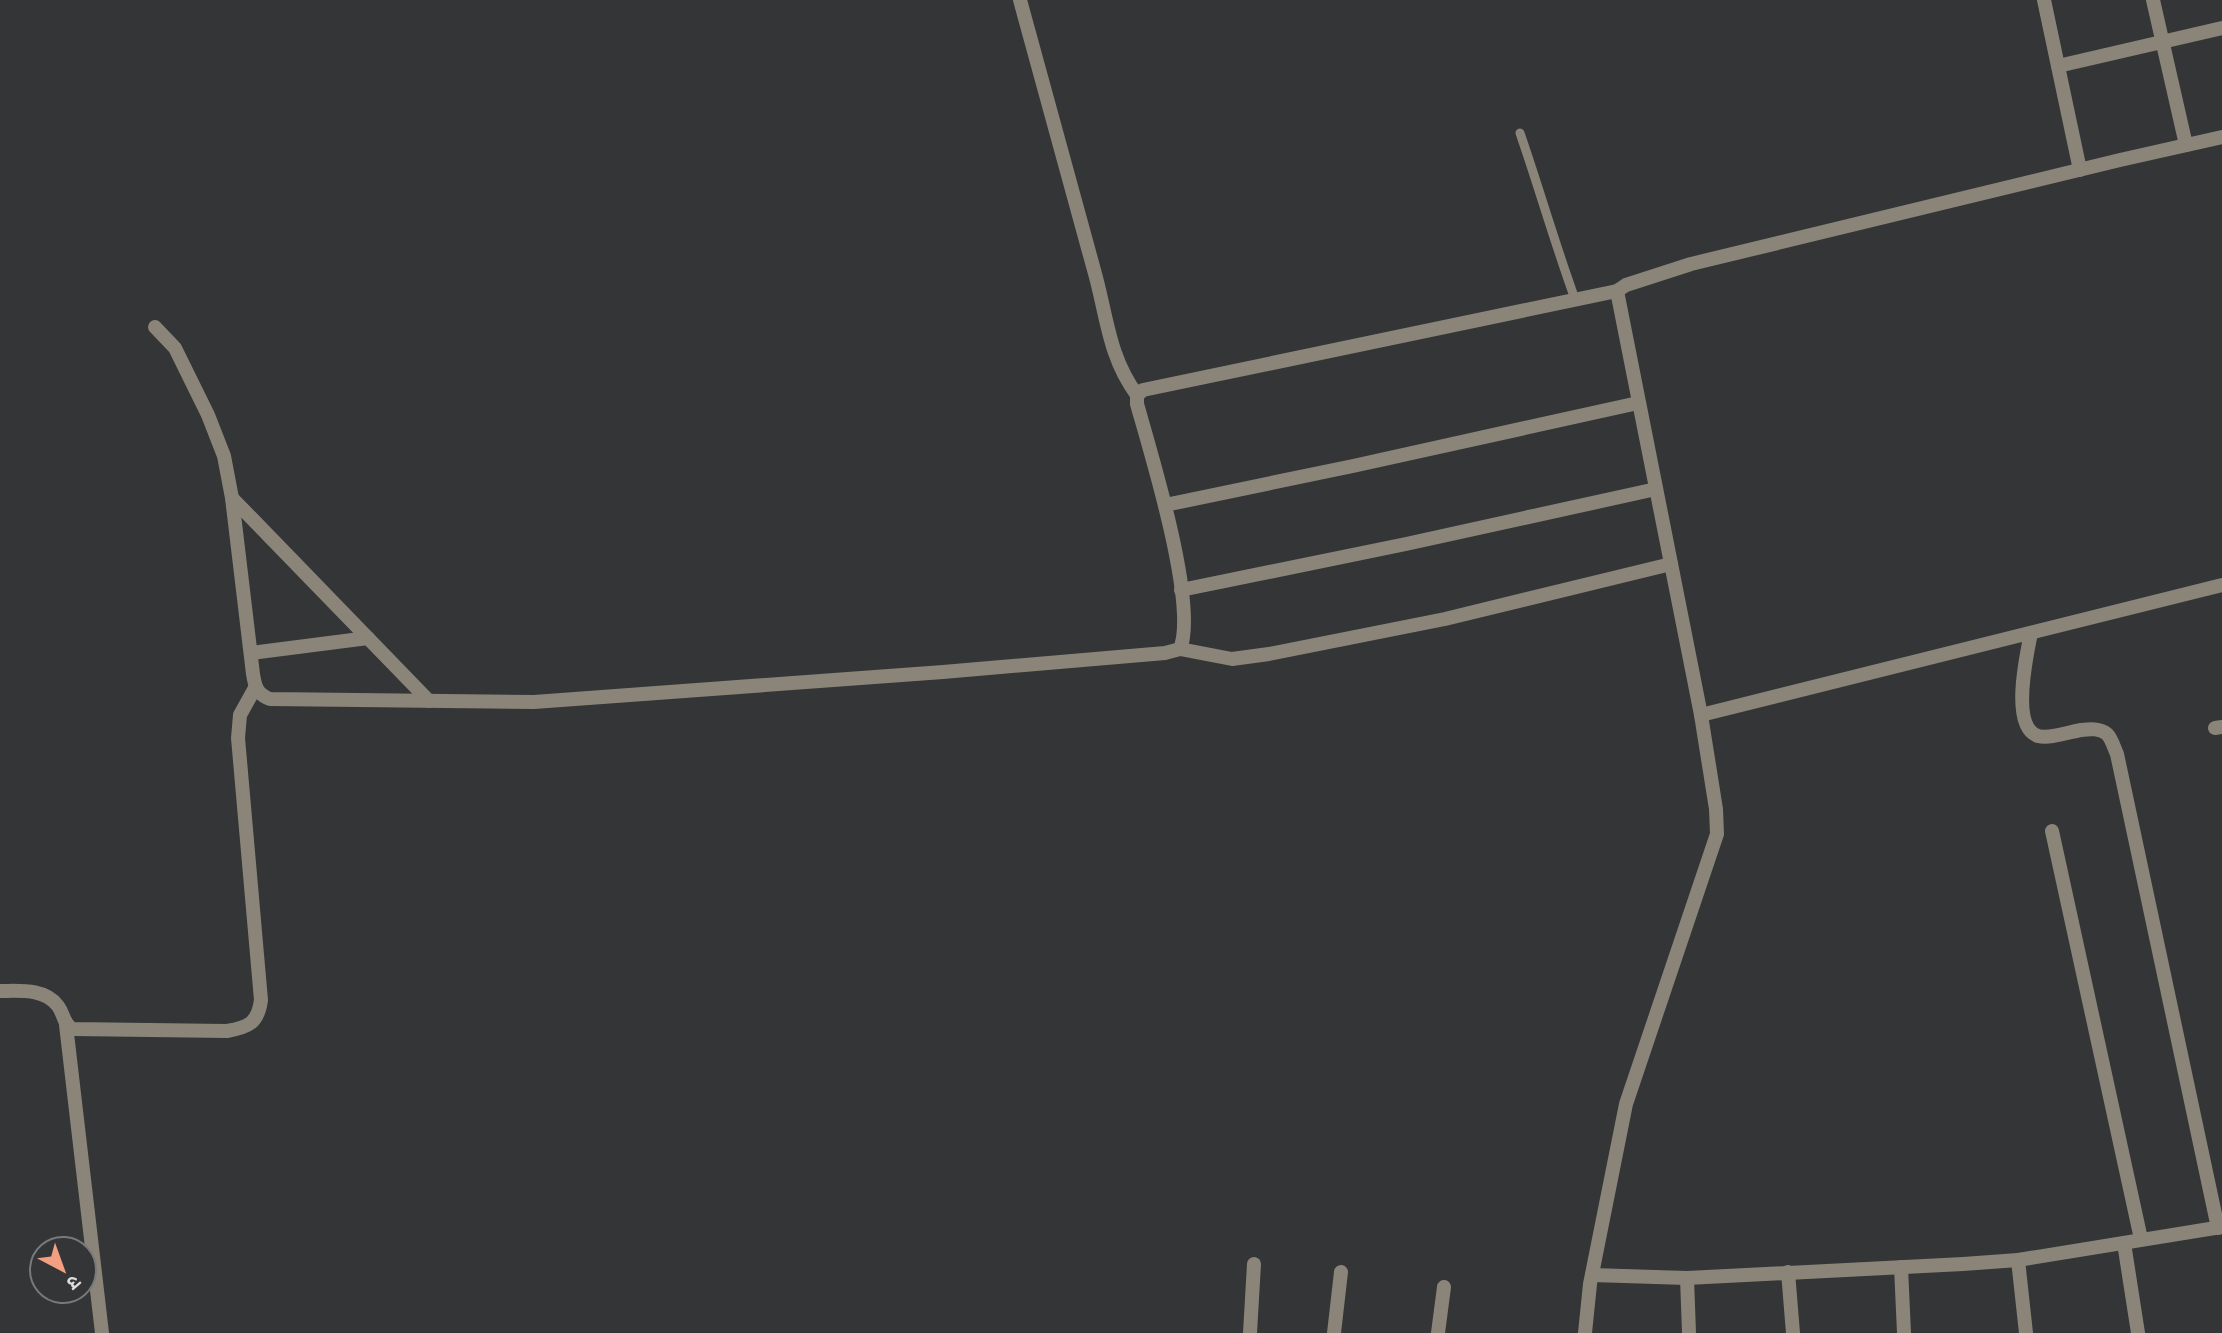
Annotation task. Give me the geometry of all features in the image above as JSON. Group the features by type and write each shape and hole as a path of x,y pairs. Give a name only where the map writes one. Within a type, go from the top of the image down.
{"street":[{"path":"1020,0 1097,279 1115,358 1125,379 1138,396"},
{"path":"2044,0 2080,170"},
{"path":"2152,0 2186,145"},
{"path":"2058,66 2222,28"},
{"path":"1180,649 1184,640 1181,590 1166,505 1137,404 1138,396 1143,390 1617,291 1626,285 1691,264 2222,137"},
{"path":"1586,1333 1592,1275 1626,1104 1717,834 1716,809 1701,715 1617,291"},
{"path":"155,327 175,348 208,415 224,456 232,498 255,688 262,696 270,699 534,702 985,669 1165,653 1180,649 1232,659 1444,619 1671,564"},
{"path":"1166,505 1638,403"},
{"path":"1181,590 1656,489"},
{"path":"232,498 429,701"},
{"path":"1701,715 2222,585"},
{"path":"1592,1275 1687,1278 2018,1260 2220,1228 2117,754 2107,734 2098,729 2047,736 2038,736 2031,731 2025,720 2022,693 2031,633"},
{"path":"251,653 368,638"},
{"path":"66,1025 82,1030 227,1031 242,1028 252,1022 259,1012 261,1000 238,738 240,715 255,688"},
{"path":"2052,831 2141,1240"},
{"path":"0,991 33,992 47,996 58,1006 66,1025 102,1333"},
{"path":"2124,1243 2138,1333"},
{"path":"2018,1260 2026,1333"},
{"path":"1250,1333 1254,1264"},
{"path":"1901,1267 1904,1333"},
{"path":"1334,1333 1341,1272"},
{"path":"1788,1272 1793,1333"},
{"path":"1687,1278 1689,1333"},
{"path":"1438,1333 1444,1287"}],"lane":[{"path":"1520,133 1554,243 1575,299"}]}
